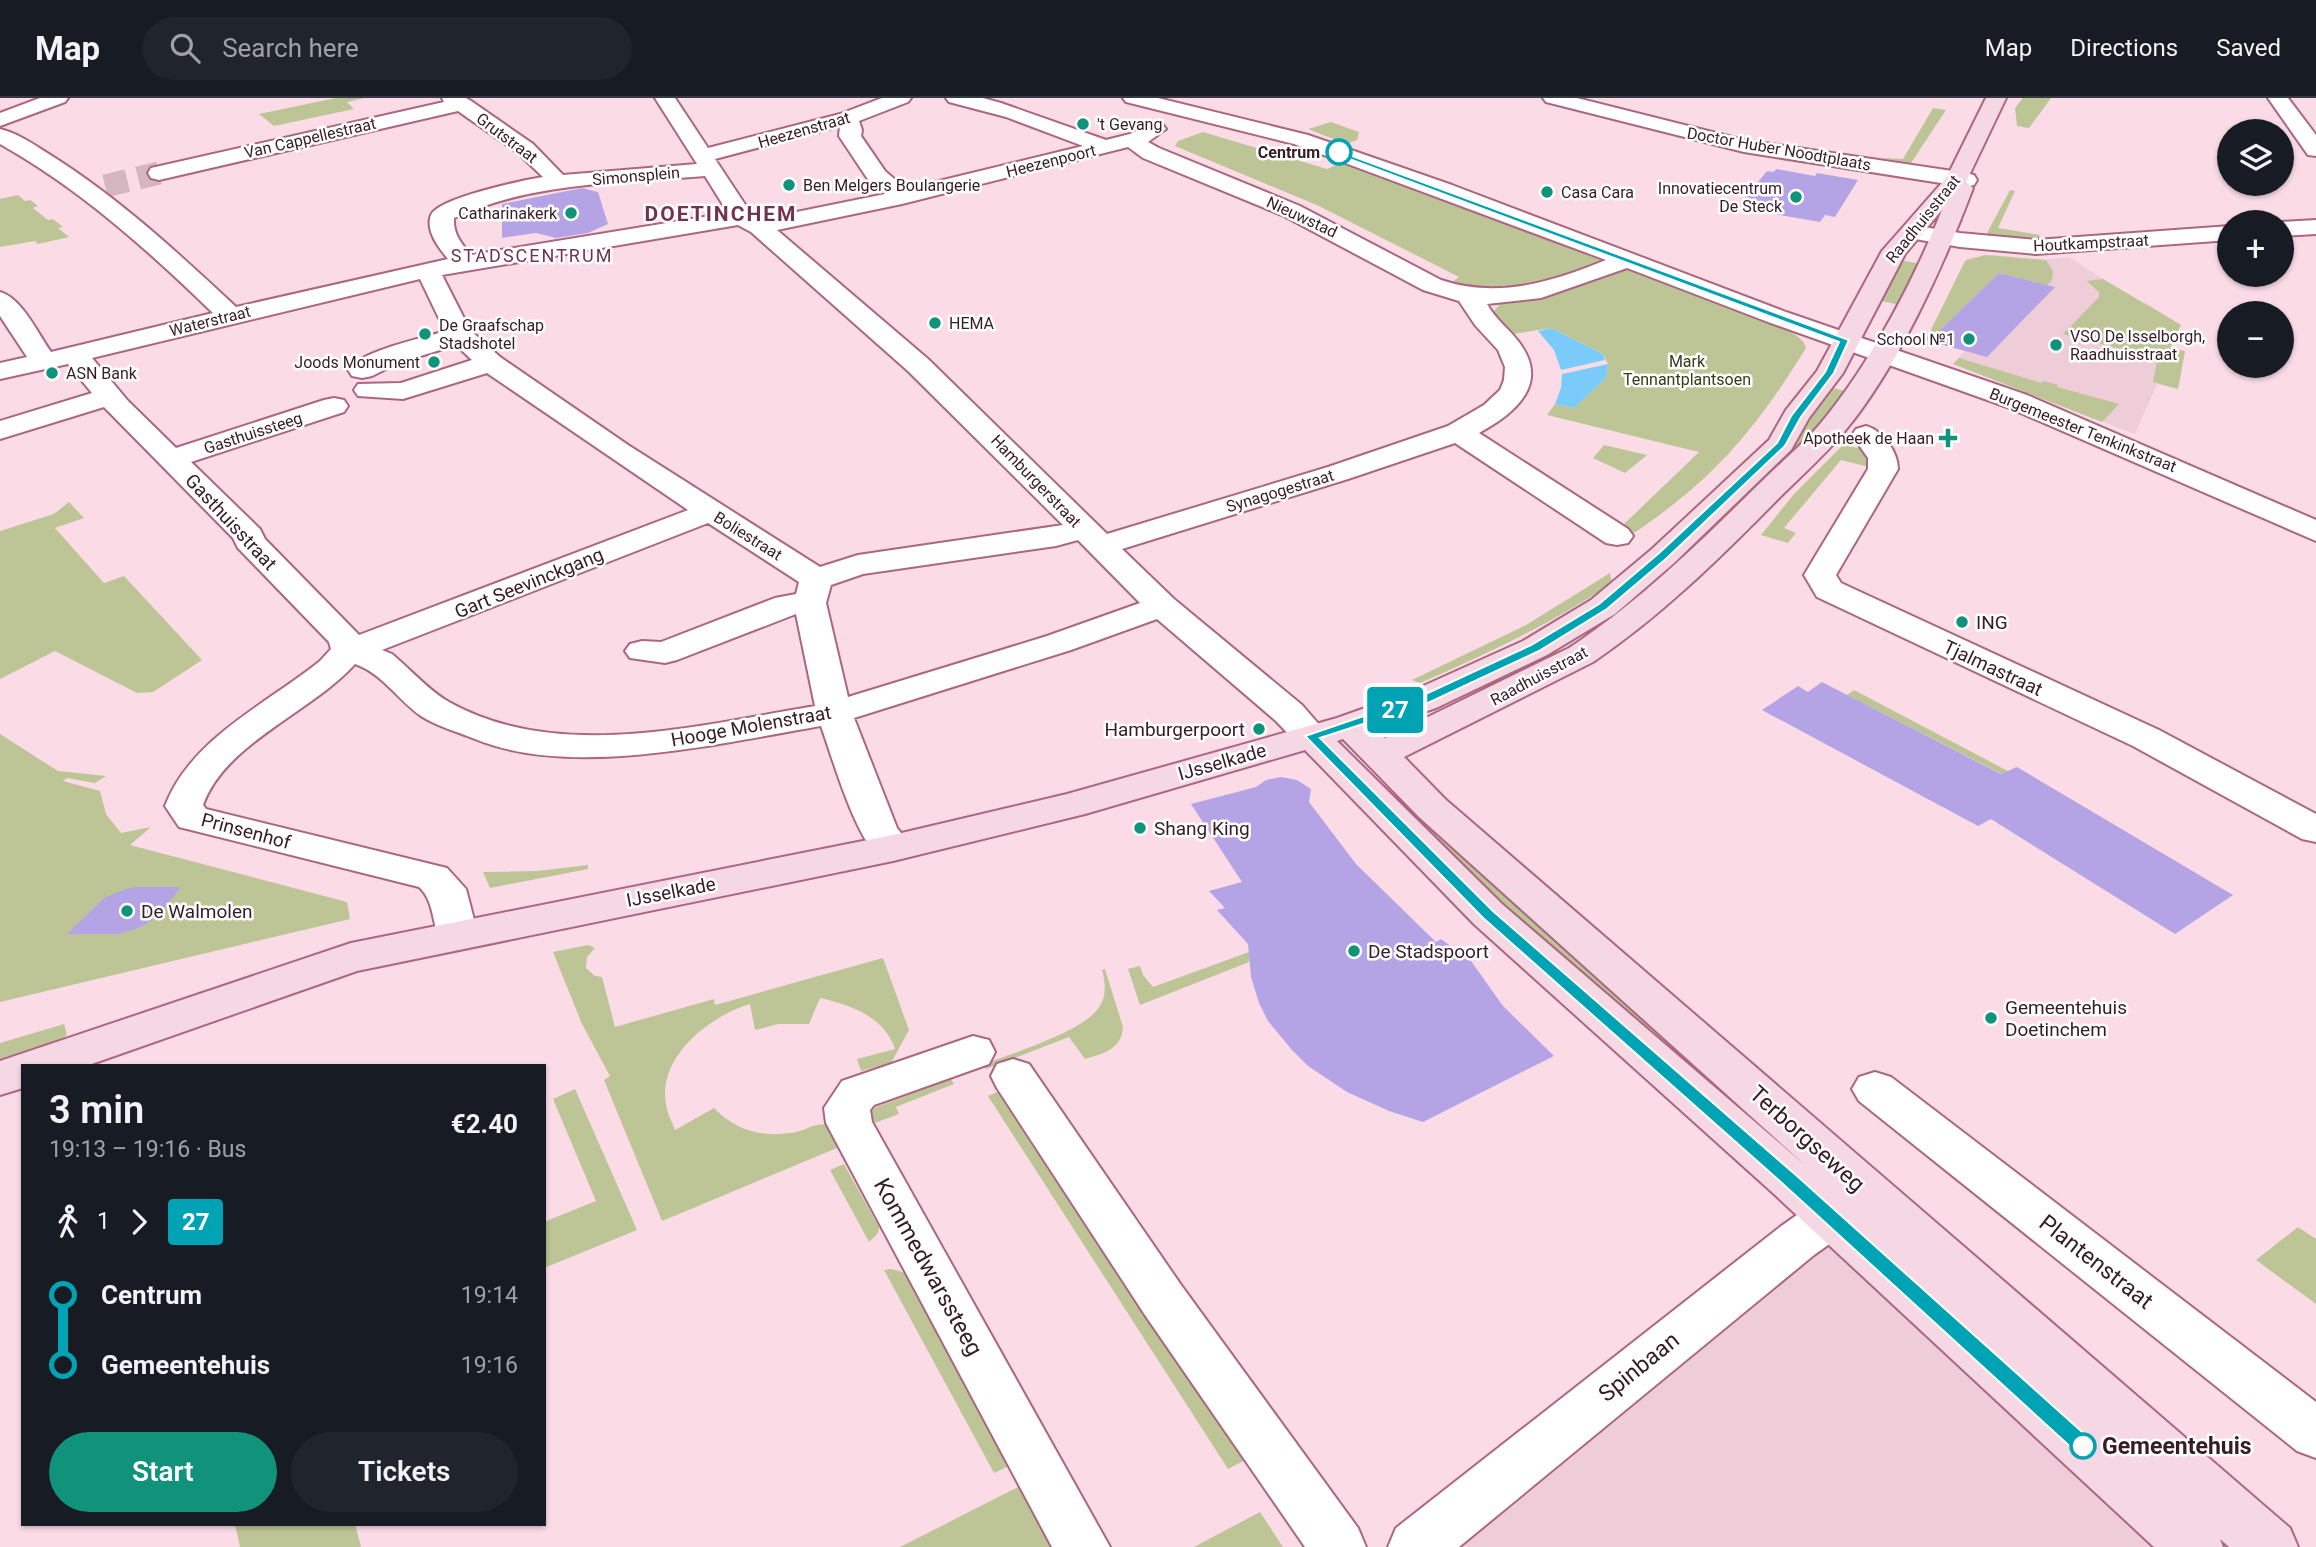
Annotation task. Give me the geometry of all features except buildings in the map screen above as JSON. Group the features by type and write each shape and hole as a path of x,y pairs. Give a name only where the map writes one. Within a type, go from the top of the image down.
{"main road":[{"name":"Raadhuisstraat","path":"1381,754 1581,655 1608,637 1692,568 1834,426 1860,390 1952,239 1962,180 1996,98"},
{"name":"Raadhuisstraat","path":"1331,739 1535,648 1603,607 1663,556 1781,444 1796,416 1829,373 1836,337 1894,251 1962,180 2013,98"},
{"name":"Terborgseweg","path":"1331,739 1381,754 1831,1217 2270,1547"},
{"name":"Terborgseweg","path":"1331,739 1488,914 1831,1217 2195,1547"},
{"name":"IJsselkade","path":"42,1064 351,958 893,848 1331,739"},
{"path":"0,1078 21,1071"}],"street":[{"path":"0,120 58,98"},
{"path":"491,363 403,391 365,380 388,357 459,335 428,271 465,263 751,222 693,144 665,98"},
{"name":"Heezenstraat","path":"709,162 901,98"},
{"path":"956,98 1039,120 1104,147"},
{"name":"Burgemeester Tenkinkstraat","path":"1133,98 1301,139 2017,401 2115,441 2316,532"},
{"path":"1195,112 1228,98"},
{"name":"Doctor Huber Noodtplaats","path":"1553,98 1626,114 1744,146 1962,180"},
{"path":"2278,98 2316,150"},
{"name":"Van Cappellestraat","path":"159,173 456,101"},
{"name":"Grutstraat","path":"456,101 516,142 553,174 558,183"},
{"name":"Heezenpoort","path":"751,222 902,197 1137,139 1195,112"},
{"path":"847,118 852,130 850,136 877,176 902,197"},
{"path":"0,135 61,172 95,188 230,315"},
{"name":"Nieuwstad","path":"1137,139 1136,143 1151,153 1292,211 1432,285 1469,297 1510,295 1559,286 1629,259"},
{"name":"Simonsplein","path":"465,263 445,238 441,224 443,215 456,208 500,194 558,183 709,162"},
{"name":"Hamburgerstraat","path":"751,222 918,365 1162,607 1272,699 1331,739"},
{"name":"Houtkampstraat","path":"1912,232 1952,239 2036,247 2217,234"},
{"name":"Waterstraat","path":"0,371 76,356 230,315 428,271"},
{"path":"1458,432 1483,420 1507,401 1518,386 1519,370 1515,355 1506,341 1484,321 1469,297"},
{"path":"0,300 44,362"},
{"name":"Boliestraat","path":"459,335 491,363 709,512 813,591"},
{"name":"Gasthuisstraat","path":"76,356 108,397 249,536 248,541 344,638 349,650"},
{"path":"0,430 108,397"},
{"name":"Gasthuissteeg","path":"172,460 334,407"},
{"path":"1458,432 1617,536"},
{"name":"Synagogestraat","path":"1092,537 1328,477 1458,432"},
{"name":"Tjalmastraat","path":"1866,435 1883,458 1883,469 1820,575 1829,590 2146,738 2316,830"},
{"name":"Gart Seevinckgang","path":"349,650 406,631 709,512"},
{"path":"642,651 665,653 787,605 858,565 1056,537 1092,537"},
{"path":"813,591 834,713 879,832 893,848"},
{"name":"Hooge Molenstraat","path":"349,650 380,661 435,709 492,733 539,743 620,746 688,738 834,713 1059,643 1162,607"},
{"name":"Prinsenhof","path":"349,650 334,667 236,741 199,774 186,791 184,806 193,818 433,877 446,889 457,935"},
{"name":"Kommedwarssteeg","path":"1082,1547 849,1123 847,1108 858,1093 993,1064 1338,1547"},
{"name":"Plantenstraat","path":"1875,1090 2316,1434"},
{"name":"Spinbaan","path":"1416,1547 1831,1217"}],"shaded area":[{"name":"VSO De Isselborgh, Raadhuisstraat","path":"1994,255 2041,260 2069,257 2140,303 2146,303 2181,325 2170,348 2185,351 2178,389 2157,384 2135,434 1953,364 1965,351 1926,340 1967,258"},
{"path":"1847,1211 2221,1547 1439,1547"}],"green space":[{"path":"336,98 365,98 347,102 354,109 274,126 259,114"},
{"path":"2023,98 2051,98 2029,128 2017,126 2015,108"},
{"path":"1933,108 1946,110 1911,163 1880,158 1903,159"},
{"path":"1331,122 1359,132 1357,140 1346,144 1308,129"},
{"name":"Mark Tennantplantsoen","path":"1203,132 1327,169 1341,163 1390,176 1767,319 1763,322 1795,334 1806,348 1751,428 1731,451 1688,493 1634,533 1621,527 1699,452 1547,415 1555,404 1574,408 1606,378 1608,364 1603,354 1551,328 1513,334 1496,320 1492,313 1502,302 1448,285 1459,277 1319,206 1175,146 1178,141"},
{"path":"2010,190 2015,191 1998,228 2040,235 2038,240 1986,235"},
{"path":"18,195 38,206 33,208 48,220 53,219 63,227 58,228 69,237 38,244 35,241 0,247 0,199"},
{"path":"1985,255 2046,260 2053,271 2052,280 2047,285 1999,273 1929,341 1926,340 1965,261"},
{"path":"1900,260 1921,264 1900,305 1877,300"},
{"path":"2103,279 2181,325 2170,348 2185,351 2178,389 2153,382 2157,361 2154,358 2063,334 2099,297 2099,292 2087,281"},
{"path":"1959,358 2119,404 2102,422 1953,364"},
{"path":"1829,387 1849,392 1845,401 1694,553 1686,549"},
{"path":"1604,445 1647,455 1625,473 1593,458"},
{"path":"1843,445 1868,450 1869,467 1841,460 1784,528 1796,533 1788,543 1761,535 1794,494"},
{"path":"69,502 84,518 55,528 104,583 124,576 202,660 153,692 137,693 55,651 0,679 0,531 54,514"},
{"path":"1610,573 1612,583 1542,625 1420,683 1412,680 1526,625"},
{"path":"1854,690 2008,771 2002,774 1847,695"},
{"path":"0,734 58,771 106,776 95,783 67,778 63,781 100,791 106,814 121,833 151,827 130,845 347,902 350,919 0,1002"},
{"path":"1417,807 1762,1121 1786,1154 1777,1159 1402,813"},
{"path":"588,865 588,869 490,888 483,872 537,871"},
{"path":"588,945 595,948 587,957 586,968 595,976 602,977 615,1027 714,999 715,1005 883,958 909,1030 891,1063 861,1071 857,1059 895,1049 890,1038 883,1028 865,1014 820,998 809,1024 778,1024 755,1030 750,1004 719,1018 703,1029 678,1055 665,1087 668,1114 675,1130 714,1108 733,1123 764,1134 788,1133 826,1125 837,1148 662,1221 604,1080 610,1076 582,1024 553,952"},
{"path":"1249,952 1249,962 1140,1005 1128,969 1140,966 1143,975 1153,987"},
{"path":"1105,969 1123,1027 1119,1041 1110,1049 1085,1059 1069,1037 986,1069 982,1065 1043,1042 1087,1019 1096,1011 1104,997 1102,970"},
{"path":"64,1024 67,1035 45,1053 0,1068 0,1043"},
{"path":"951,1079 954,1084 896,1107 899,1114 872,1124 870,1113 874,1108"},
{"path":"575,1089 637,1230 546,1267 546,1221 596,1201 553,1099"},
{"path":"997,1092 1010,1100 1249,1458 1228,1469 988,1096"},
{"path":"844,1164 879,1227 878,1233 869,1242 830,1170"},
{"path":"2298,1227 2316,1239 2316,1304 2256,1260"},
{"path":"884,1270 906,1273 1011,1465 994,1473"},
{"path":"1020,1486 1053,1547 900,1547"},
{"path":"1260,1512 1283,1547 1194,1547"},
{"path":"235,1526 356,1526 361,1547 240,1547"}],"water":[{"path":"1551,328 1603,354 1605,360 1561,370 1554,350 1538,331"},
{"path":"1608,364 1606,378 1574,408 1555,404 1561,388 1562,374"}],"tunnel":[{"path":"105,186 159,173"}],"bus line":[{"name":"27","path":"1339,152 1777,317 1845,340 1829,373 1796,416 1781,444 1663,556 1603,607 1535,648 1423,700 1350,726 1311,736 1488,914 1790,1180 2083,1446"}],"place":[{"name":"'t Gevang","path":"1083,124"},
{"name":"Centrum","path":"1339,152"},
{"name":"Ben Melgers Boulangerie","path":"789,185"},
{"name":"Casa Cara","path":"1547,192"},
{"name":"Innovatiecentrum De Steck","path":"1796,197"},
{"name":"Catharinakerk","path":"571,213"},
{"name":"HEMA","path":"935,323"},
{"name":"De Graafschap Stadshotel","path":"425,334"},
{"name":"School №1","path":"1969,339"},
{"name":"VSO De Isselborgh, Raadhuisstraat","path":"2056,345"},
{"name":"Joods Monument","path":"434,362"},
{"name":"ASN Bank","path":"52,373"},
{"name":"Apotheek de Haan","path":"1948,438"},
{"name":"ING","path":"1962,622"},
{"name":"Hamburgerpoort","path":"1259,729"},
{"name":"Shang King","path":"1140,828"},
{"name":"De Walmolen","path":"127,911"},
{"name":"De Stadspoort","path":"1354,951"},
{"name":"Gemeentehuis Doetinchem","path":"1991,1018"},
{"name":"Gemeentehuis","path":"2083,1446"}],"district":[{"name":"DOETINCHEM","path":"721,214"},
{"name":"STADSCENTRUM","path":"532,255"}]}
